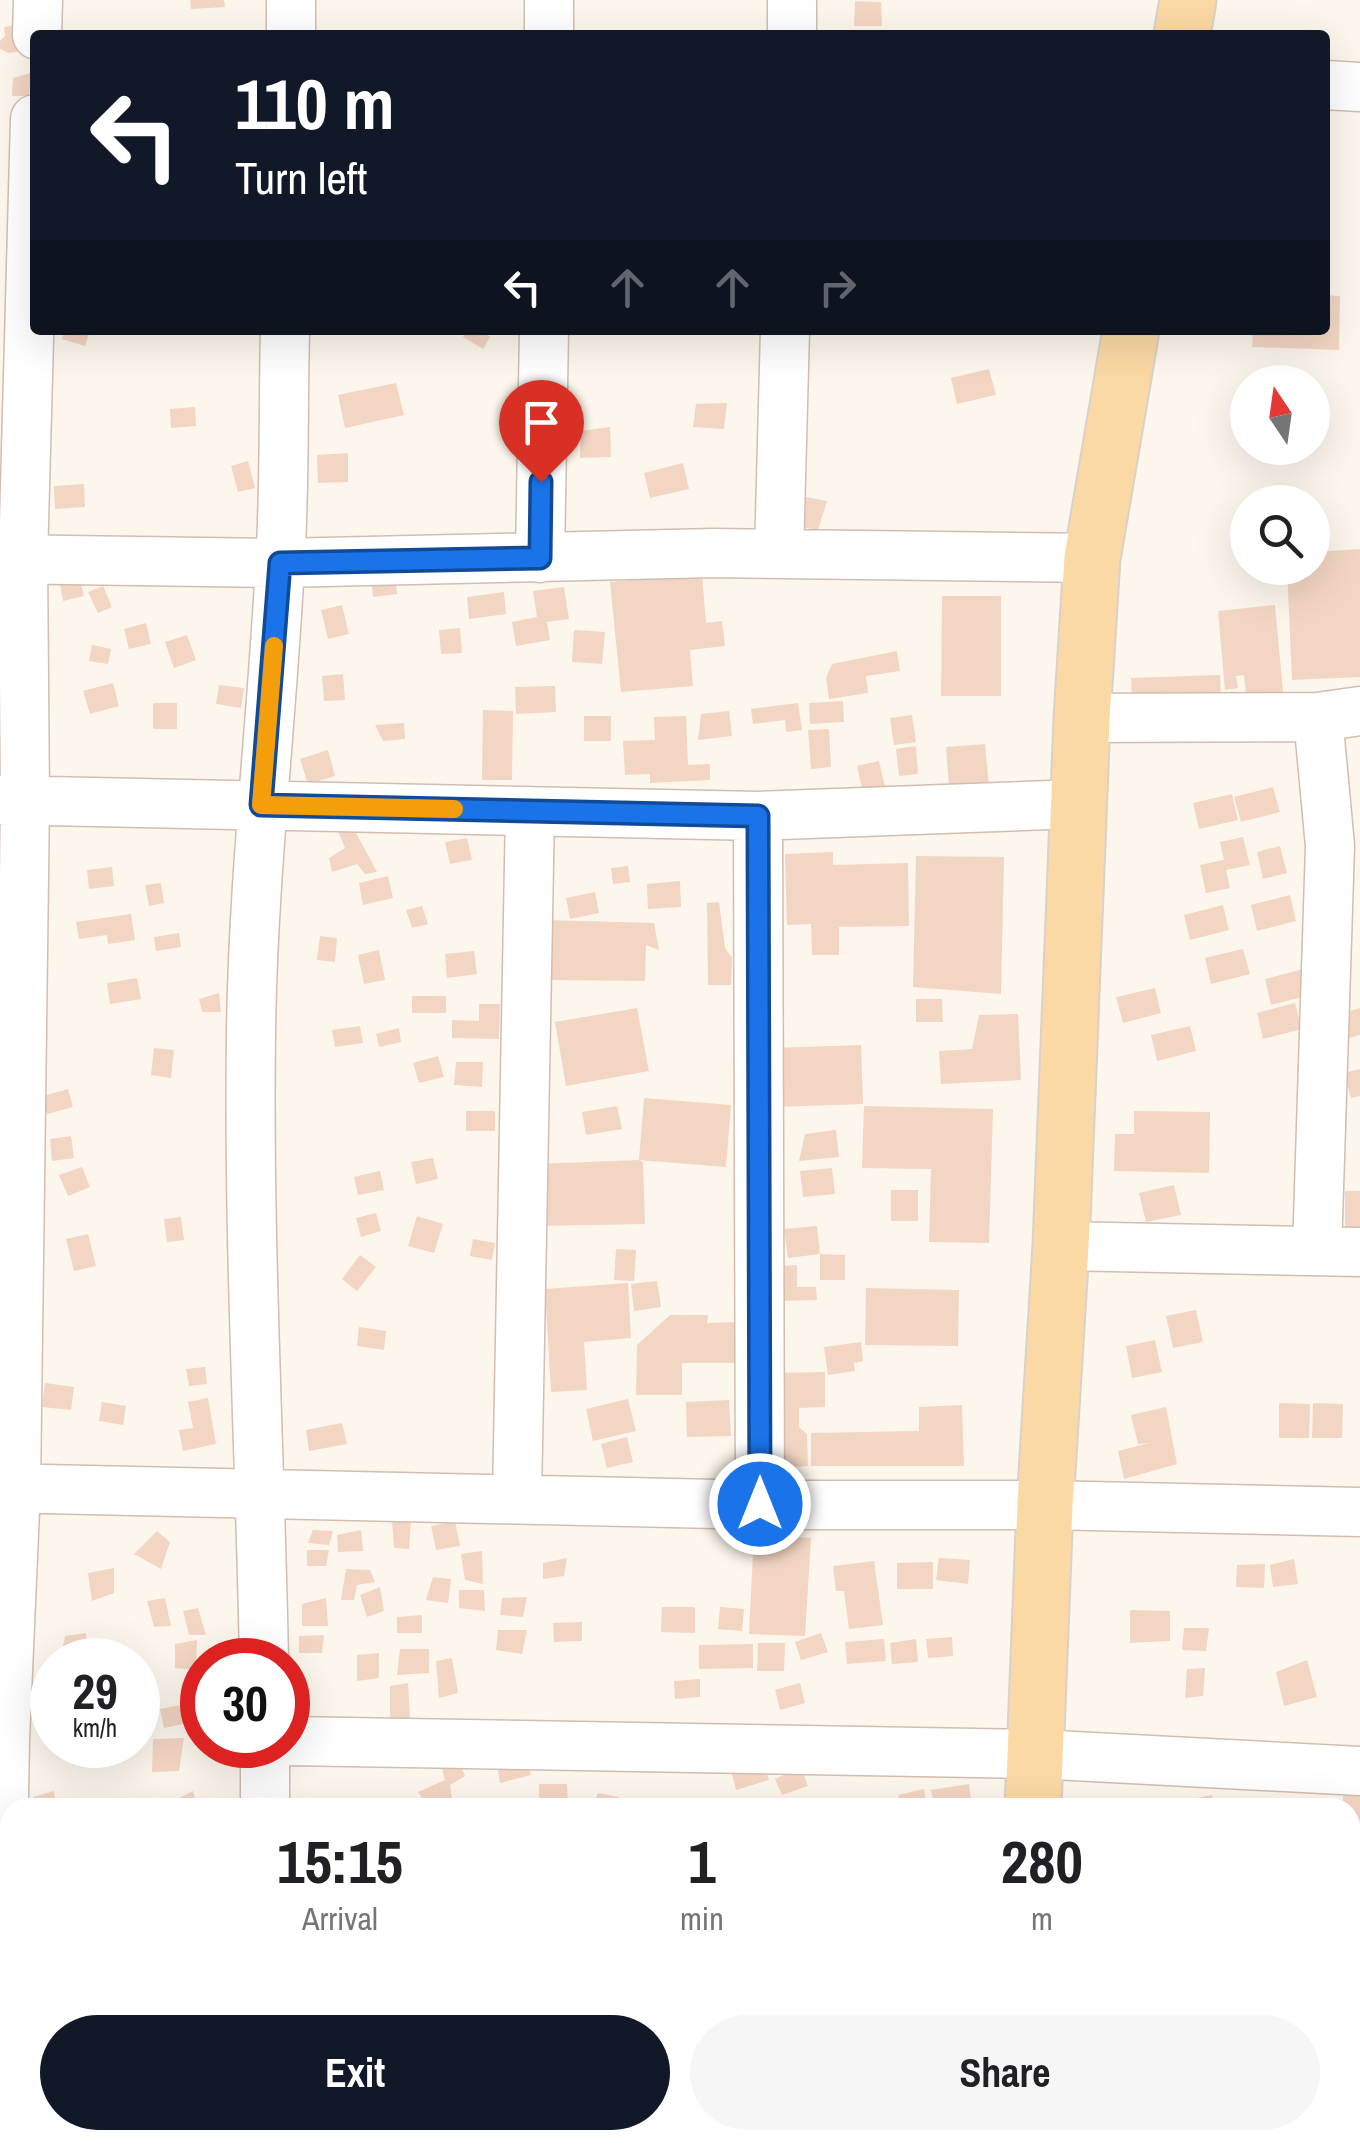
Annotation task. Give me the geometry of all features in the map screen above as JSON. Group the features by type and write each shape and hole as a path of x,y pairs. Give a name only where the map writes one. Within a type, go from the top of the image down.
{"main road":[{"path":"1183,30 1188,0"},
{"path":"1033,1798 1092,558 1130,335"}],"street":[{"path":"37,30 38,0"},
{"path":"291,0 291,30"},
{"path":"549,0 549,30"},
{"path":"792,0 792,30"},
{"path":"1330,85 1360,86"},
{"path":"2,1798 8,1488 12,559 30,215"},
{"path":"264,1638 251,1288 251,1030 261,805 280,563 285,335"},
{"path":"540,558 544,335"},
{"path":"780,554 785,335"},
{"path":"12,559 280,563 780,554 1092,558"},
{"path":"1062,1246 1338,1252 1345,846 1339,714 1082,718"},
{"path":"13,800 758,816 1078,804"},
{"path":"517,1498 530,811"},
{"path":"758,816 760,1504"},
{"path":"8,1488 1360,1512"},
{"path":"310,1741 1035,1754 1291,1788 1360,1771"},
{"path":"265,1768 265,1798"}],"building":[{"path":"190,0 224,0 225,7 191,9"},
{"path":"855,1 881,2 882,26 854,26"},
{"path":"23,24 27,50 9,53 0,49 4,27"},
{"path":"30,73 29,96 12,96 13,78"},
{"path":"1330,295 1340,296 1339,350 1252,347 1253,335 1330,335"},
{"path":"63,335 88,335 85,346 62,339"},
{"path":"487,335 490,337 483,349 463,337"},
{"path":"989,369 996,395 957,404 951,378"},
{"path":"396,383 404,415 345,428 338,395"},
{"path":"727,403 724,429 693,427 696,404"},
{"path":"195,407 196,426 171,428 170,409"},
{"path":"610,427 611,457 580,458 581,431"},
{"path":"348,453 348,482 318,483 317,455"},
{"path":"248,461 255,488 238,492 231,466"},
{"path":"683,463 689,489 650,498 644,473"},
{"path":"84,484 85,507 55,509 54,486"},
{"path":"801,496 827,501 818,530 795,526"},
{"path":"1360,549 1360,677 1292,680 1288,585 1330,585 1330,551"},
{"path":"395,574 397,594 373,597 371,576"},
{"path":"702,574 706,623 722,621 725,646 690,650 693,686 621,692 610,582"},
{"path":"80,579 84,596 63,601 60,584"},
{"path":"103,586 112,607 98,613 88,592"},
{"path":"564,587 569,619 547,622 550,640 516,646 512,622 537,617 533,591"},
{"path":"504,592 506,614 469,619 467,597"},
{"path":"942,596 1001,596 1001,696 941,696"},
{"path":"342,605 349,634 328,639 321,610"},
{"path":"1275,605 1283,692 1246,695 1244,675 1236,676 1238,688 1225,690 1218,611"},
{"path":"146,623 151,644 129,649 124,629"},
{"path":"460,628 462,653 441,654 439,630"},
{"path":"574,630 605,632 602,664 572,662"},
{"path":"187,635 196,660 174,668 165,642"},
{"path":"92,645 111,649 108,664 89,661"},
{"path":"897,651 900,671 866,676 868,693 829,699 826,678 832,664"},
{"path":"343,674 345,700 324,701 322,676"},
{"path":"1220,675 1221,699 1132,702 1131,678"},
{"path":"113,683 119,706 90,714 83,691"},
{"path":"219,685 244,688 241,708 216,704"},
{"path":"555,686 556,712 516,714 515,687"},
{"path":"843,701 844,722 810,724 809,703"},
{"path":"153,703 177,703 177,729 153,729"},
{"path":"798,703 802,730 786,732 785,720 753,724 751,709"},
{"path":"483,710 513,711 512,780 482,780"},
{"path":"729,711 732,736 698,740 701,714"},
{"path":"912,715 916,742 894,745 890,718"},
{"path":"584,716 611,716 611,741 584,741"},
{"path":"686,716 688,765 710,764 710,780 650,783 650,774 625,775 623,741 655,740 654,717"},
{"path":"404,723 405,739 383,741 375,725"},
{"path":"829,729 831,767 811,769 808,730"},
{"path":"985,744 989,786 949,789 946,747"},
{"path":"916,746 918,774 899,776 896,749"},
{"path":"328,750 335,776 308,784 300,759"},
{"path":"879,761 887,795 862,789 857,766"},
{"path":"1273,787 1280,812 1241,822 1234,797"},
{"path":"1232,794 1238,820 1199,829 1193,803"},
{"path":"349,820 377,872 365,874 357,864 332,872 329,858 345,848 335,824"},
{"path":"1243,837 1250,865 1226,870 1230,888 1206,893 1200,865 1224,860 1220,842"},
{"path":"467,838 472,860 450,864 445,842"},
{"path":"1280,846 1287,873 1263,879 1257,852"},
{"path":"833,852 833,865 908,863 909,926 839,927 839,955 812,955 811,924 787,925 785,854"},
{"path":"916,856 1004,857 1001,994 913,987"},
{"path":"628,866 630,882 613,884 611,868"},
{"path":"112,867 114,886 89,889 87,870"},
{"path":"388,876 393,898 363,905 359,883"},
{"path":"680,881 681,907 648,909 647,884"},
{"path":"161,883 164,903 149,906 145,885"},
{"path":"595,892 599,913 570,919 566,898"},
{"path":"1290,895 1296,921 1257,931 1251,905"},
{"path":"719,902 725,948 732,958 731,985 708,985 707,903"},
{"path":"1223,905 1229,930 1190,940 1184,915"},
{"path":"422,906 428,924 412,928 406,910"},
{"path":"131,914 135,940 108,944 107,935 79,939 76,922"},
{"path":"547,920 654,923 659,950 646,945 645,981 552,980 552,945 546,946"},
{"path":"179,933 181,947 156,951 154,937"},
{"path":"320,936 337,938 335,962 317,960"},
{"path":"1243,949 1250,974 1211,984 1205,958"},
{"path":"379,950 385,980 364,984 358,955"},
{"path":"474,951 477,974 447,978 445,954"},
{"path":"1303,969 1310,995 1271,1005 1265,979"},
{"path":"137,978 141,999 110,1004 107,983"},
{"path":"1155,988 1161,1013 1123,1023 1116,997"},
{"path":"219,993 221,1012 202,1012 199,999"},
{"path":"412,996 446,996 446,1013 412,1013"},
{"path":"916,999 942,999 943,1022 916,1022"},
{"path":"1295,1003 1302,1029 1263,1039 1257,1013"},
{"path":"479,1004 500,1004 499,1039 452,1038 452,1020 479,1021"},
{"path":"637,1008 649,1071 566,1086 555,1022"},
{"path":"1360,1008 1360,1035 1349,1038 1343,1013"},
{"path":"1018,1014 1021,1080 941,1084 939,1051 972,1049 979,1015"},
{"path":"360,1026 363,1043 335,1047 332,1030"},
{"path":"1190,1026 1196,1051 1157,1061 1151,1035"},
{"path":"399,1028 401,1042 379,1047 376,1034"},
{"path":"861,1045 863,1104 776,1107 774,1048"},
{"path":"154,1048 174,1050 171,1078 151,1075"},
{"path":"438,1056 444,1077 419,1083 413,1063"},
{"path":"456,1062 483,1062 482,1087 454,1085"},
{"path":"1360,1069 1360,1096 1351,1098 1344,1073"},
{"path":"68,1089 73,1107 47,1114 43,1096"},
{"path":"644,1098 731,1105 726,1167 639,1160"},
{"path":"617,1106 622,1129 586,1135 582,1112"},
{"path":"864,1106 993,1109 989,1243 929,1242 931,1169 862,1168"},
{"path":"466,1111 495,1111 495,1131 466,1131"},
{"path":"1134,1111 1210,1112 1209,1173 1114,1171 1115,1134 1134,1134"},
{"path":"836,1130 839,1157 799,1161 805,1134"},
{"path":"71,1136 74,1158 52,1161 50,1139"},
{"path":"433,1158 438,1179 416,1184 411,1162"},
{"path":"643,1162 645,1224 537,1226 537,1164"},
{"path":"82,1167 90,1187 68,1196 59,1175"},
{"path":"832,1168 835,1194 803,1197 800,1171"},
{"path":"380,1171 384,1190 358,1195 354,1177"},
{"path":"1174,1185 1181,1215 1146,1222 1139,1193"},
{"path":"891,1190 918,1190 918,1221 891,1221"},
{"path":"1345,1191 1360,1191 1360,1229 1345,1229"},
{"path":"376,1213 381,1231 361,1237 356,1218"},
{"path":"417,1216 443,1224 434,1253 408,1246"},
{"path":"181,1217 184,1240 167,1242 164,1219"},
{"path":"817,1226 820,1254 788,1258 784,1229"},
{"path":"88,1234 96,1266 74,1271 66,1239"},
{"path":"473,1239 495,1243 492,1260 470,1256"},
{"path":"616,1249 636,1250 634,1281 614,1280"},
{"path":"820,1254 845,1255 845,1280 820,1280"},
{"path":"360,1255 376,1267 357,1291 342,1279"},
{"path":"797,1265 797,1287 816,1287 817,1300 777,1301 777,1266"},
{"path":"657,1281 661,1307 634,1311 631,1284"},
{"path":"628,1283 631,1338 584,1342 587,1390 551,1392 545,1289"},
{"path":"866,1288 959,1290 958,1346 865,1345"},
{"path":"1196,1310 1203,1342 1173,1348 1166,1316"},
{"path":"670,1315 708,1315 707,1323 739,1322 739,1363 682,1363 682,1395 636,1395 637,1345"},
{"path":"359,1327 386,1331 384,1350 357,1346"},
{"path":"1155,1340 1162,1372 1132,1378 1126,1346"},
{"path":"861,1342 863,1361 854,1363 855,1371 828,1375 824,1347"},
{"path":"205,1367 207,1384 189,1386 186,1369"},
{"path":"825,1372 825,1407 799,1408 799,1427 807,1434 808,1466 775,1468 773,1373"},
{"path":"45,1383 74,1387 71,1410 42,1407"},
{"path":"208,1398 216,1444 183,1451 179,1430 193,1428 188,1402"},
{"path":"628,1399 636,1431 593,1441 586,1409"},
{"path":"729,1400 731,1436 687,1437 686,1402"},
{"path":"102,1402 126,1406 123,1425 99,1421"},
{"path":"1279,1403 1310,1404 1309,1438 1279,1438"},
{"path":"1313,1403 1343,1404 1342,1438 1312,1438"},
{"path":"962,1405 964,1466 811,1466 811,1433 919,1431 919,1407"},
{"path":"1166,1407 1177,1464 1124,1479 1118,1451 1149,1443 1138,1444 1131,1415"},
{"path":"342,1423 347,1444 309,1451 306,1430"},
{"path":"627,1437 633,1462 607,1468 601,1444"},
{"path":"411,1520 409,1549 394,1548 392,1521"},
{"path":"455,1521 460,1546 436,1550 431,1526"},
{"path":"313,1530 333,1531 329,1545 308,1543"},
{"path":"361,1530 363,1551 338,1552 337,1535"},
{"path":"157,1531 170,1542 161,1569 134,1554"},
{"path":"754,1535 811,1538 805,1636 749,1634"},
{"path":"307,1550 329,1550 326,1566 307,1566"},
{"path":"482,1551 483,1584 465,1580 461,1554"},
{"path":"567,1558 564,1576 543,1579 543,1563"},
{"path":"939,1558 970,1560 968,1584 936,1580"},
{"path":"1294,1559 1298,1584 1273,1587 1270,1565"},
{"path":"874,1561 883,1625 849,1629 844,1591 836,1591 833,1566"},
{"path":"933,1562 933,1589 897,1589 897,1563"},
{"path":"1265,1564 1264,1588 1236,1587 1237,1565"},
{"path":"114,1568 114,1593 92,1601 88,1573"},
{"path":"346,1569 370,1570 375,1582 357,1585 354,1600 341,1600"},
{"path":"433,1577 451,1579 448,1603 426,1600"},
{"path":"380,1587 384,1611 367,1617 360,1595"},
{"path":"459,1590 484,1590 485,1611 459,1608"},
{"path":"527,1597 523,1617 500,1615 502,1598"},
{"path":"165,1598 171,1626 154,1627 147,1601"},
{"path":"326,1598 328,1626 302,1626 302,1604"},
{"path":"662,1607 695,1607 695,1633 661,1632"},
{"path":"720,1607 744,1609 742,1631 718,1629"},
{"path":"198,1608 206,1635 189,1635 183,1611"},
{"path":"1130,1610 1170,1611 1170,1641 1130,1643"},
{"path":"422,1615 422,1633 397,1633 397,1617"},
{"path":"582,1622 582,1641 554,1642 553,1623"},
{"path":"1184,1628 1209,1628 1206,1651 1182,1650"},
{"path":"498,1630 527,1630 522,1654 496,1650"},
{"path":"86,1633 86,1638 65,1638"},
{"path":"821,1633 828,1652 801,1660 795,1642"},
{"path":"324,1635 322,1653 310,1653 310,1638 299,1636"},
{"path":"952,1637 953,1656 928,1658 926,1639"},
{"path":"884,1639 886,1661 847,1664 845,1642"},
{"path":"916,1639 918,1662 892,1664 890,1643"},
{"path":"180,1643 180,1668 175,1668 175,1644"},
{"path":"758,1643 785,1643 784,1671 757,1671"},
{"path":"753,1644 753,1668 699,1669 699,1645"},
{"path":"400,1649 429,1649 429,1673 397,1675"},
{"path":"379,1653 379,1678 357,1681 357,1655"},
{"path":"452,1658 458,1693 439,1698 436,1661"},
{"path":"1307,1660 1317,1697 1284,1706 1276,1672"},
{"path":"1205,1668 1203,1696 1185,1698 1187,1669"},
{"path":"700,1679 700,1697 675,1699 674,1681"},
{"path":"408,1683 410,1721 390,1721 390,1686"},
{"path":"800,1683 805,1703 780,1710 775,1690"},
{"path":"180,1705 180,1725 164,1728 160,1709"},
{"path":"180,1738 179,1771 152,1772 152,1768 160,1768 160,1739"},
{"path":"524,1752 531,1775 500,1783 496,1760"},
{"path":"762,1757 769,1780 736,1790 730,1766"},
{"path":"458,1758 465,1776 450,1785 452,1798 422,1798 418,1792 445,1780 440,1762"},
{"path":"801,1767 808,1786 782,1795 775,1779"},
{"path":"539,1784 567,1784 568,1798 539,1798"},
{"path":"969,1784 971,1798 933,1798 931,1790"},
{"path":"924,1789 925,1798 898,1798"},
{"path":"54,1791 55,1798 33,1798"},
{"path":"598,1793 619,1797 618,1798 596,1798"},
{"path":"1343,1793 1360,1793 1360,1798 1343,1798"}],"slow traffic":[{"path":"274,646 261,805 454,809"}],"route":[{"path":"541,482 540,558 280,563 261,805 758,816 760,1504"}]}
